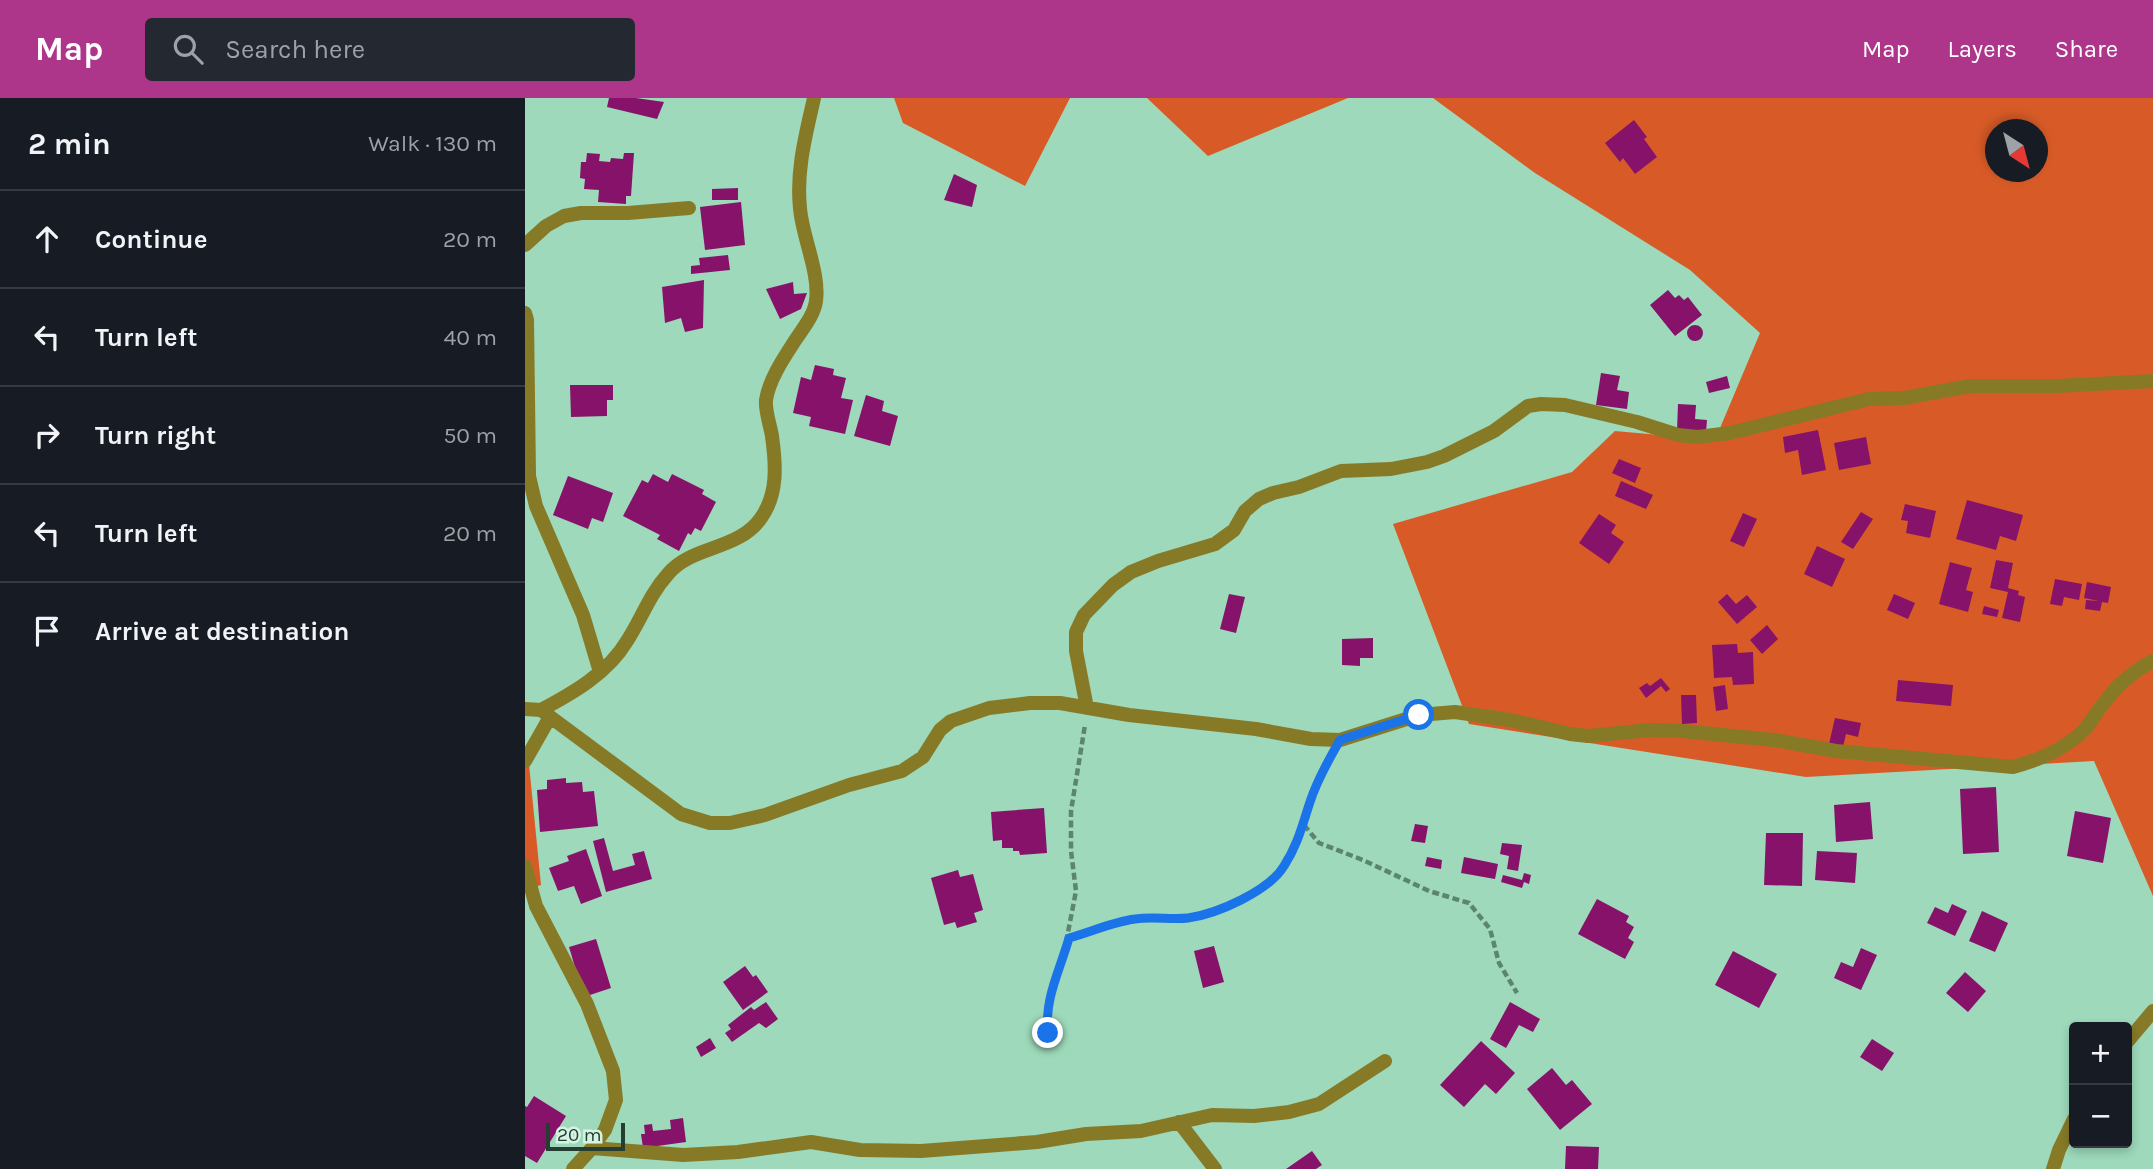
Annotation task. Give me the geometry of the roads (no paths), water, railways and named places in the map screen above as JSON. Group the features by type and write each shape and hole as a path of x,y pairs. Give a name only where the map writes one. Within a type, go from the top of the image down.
{"street":[{"path":"525,761 545,713 600,672 626,643 652,592 670,570 684,558 722,546 751,530 764,513 774,491 775,474 767,398 783,359 804,327 815,303 811,263 800,208 800,163 814,98"},
{"path":"525,245 546,226 564,216 689,208"},
{"path":"525,313 529,476 535,506 583,615 600,672"},
{"path":"1087,708 1076,651 1076,632 1084,615 1113,585 1131,572 1215,544 1234,530 1245,510 1259,499 1273,493 1300,487 1341,471 1391,469 1427,462 1494,431 1528,406 1541,404 1574,407 1678,435 1698,437 1730,433 1869,399 1903,398 1970,386 2057,386 2153,381"},
{"path":"525,709 545,713 681,814 709,823 730,823 765,815 849,785 902,771 923,757 940,730 951,720 989,708 1030,703 1060,703 1129,715 1256,729 1311,739 1340,740 1419,715 1455,712 1587,736 1651,730 1682,731 1774,740 1836,751 2013,767 2063,747 2084,730 2116,688 2139,668 2153,661"},
{"path":"525,866 531,905 587,1004 613,1071 616,1100 605,1130 573,1169"},
{"path":"2132,1036 2153,1011"},
{"path":"592,1149 683,1155 738,1152 811,1142 860,1150 921,1151 1141,1131 1212,1115 1254,1116 1289,1112 1319,1104 1385,1061"},
{"path":"1179,1122 1215,1169"},
{"path":"2053,1169 2069,1129"}]}
